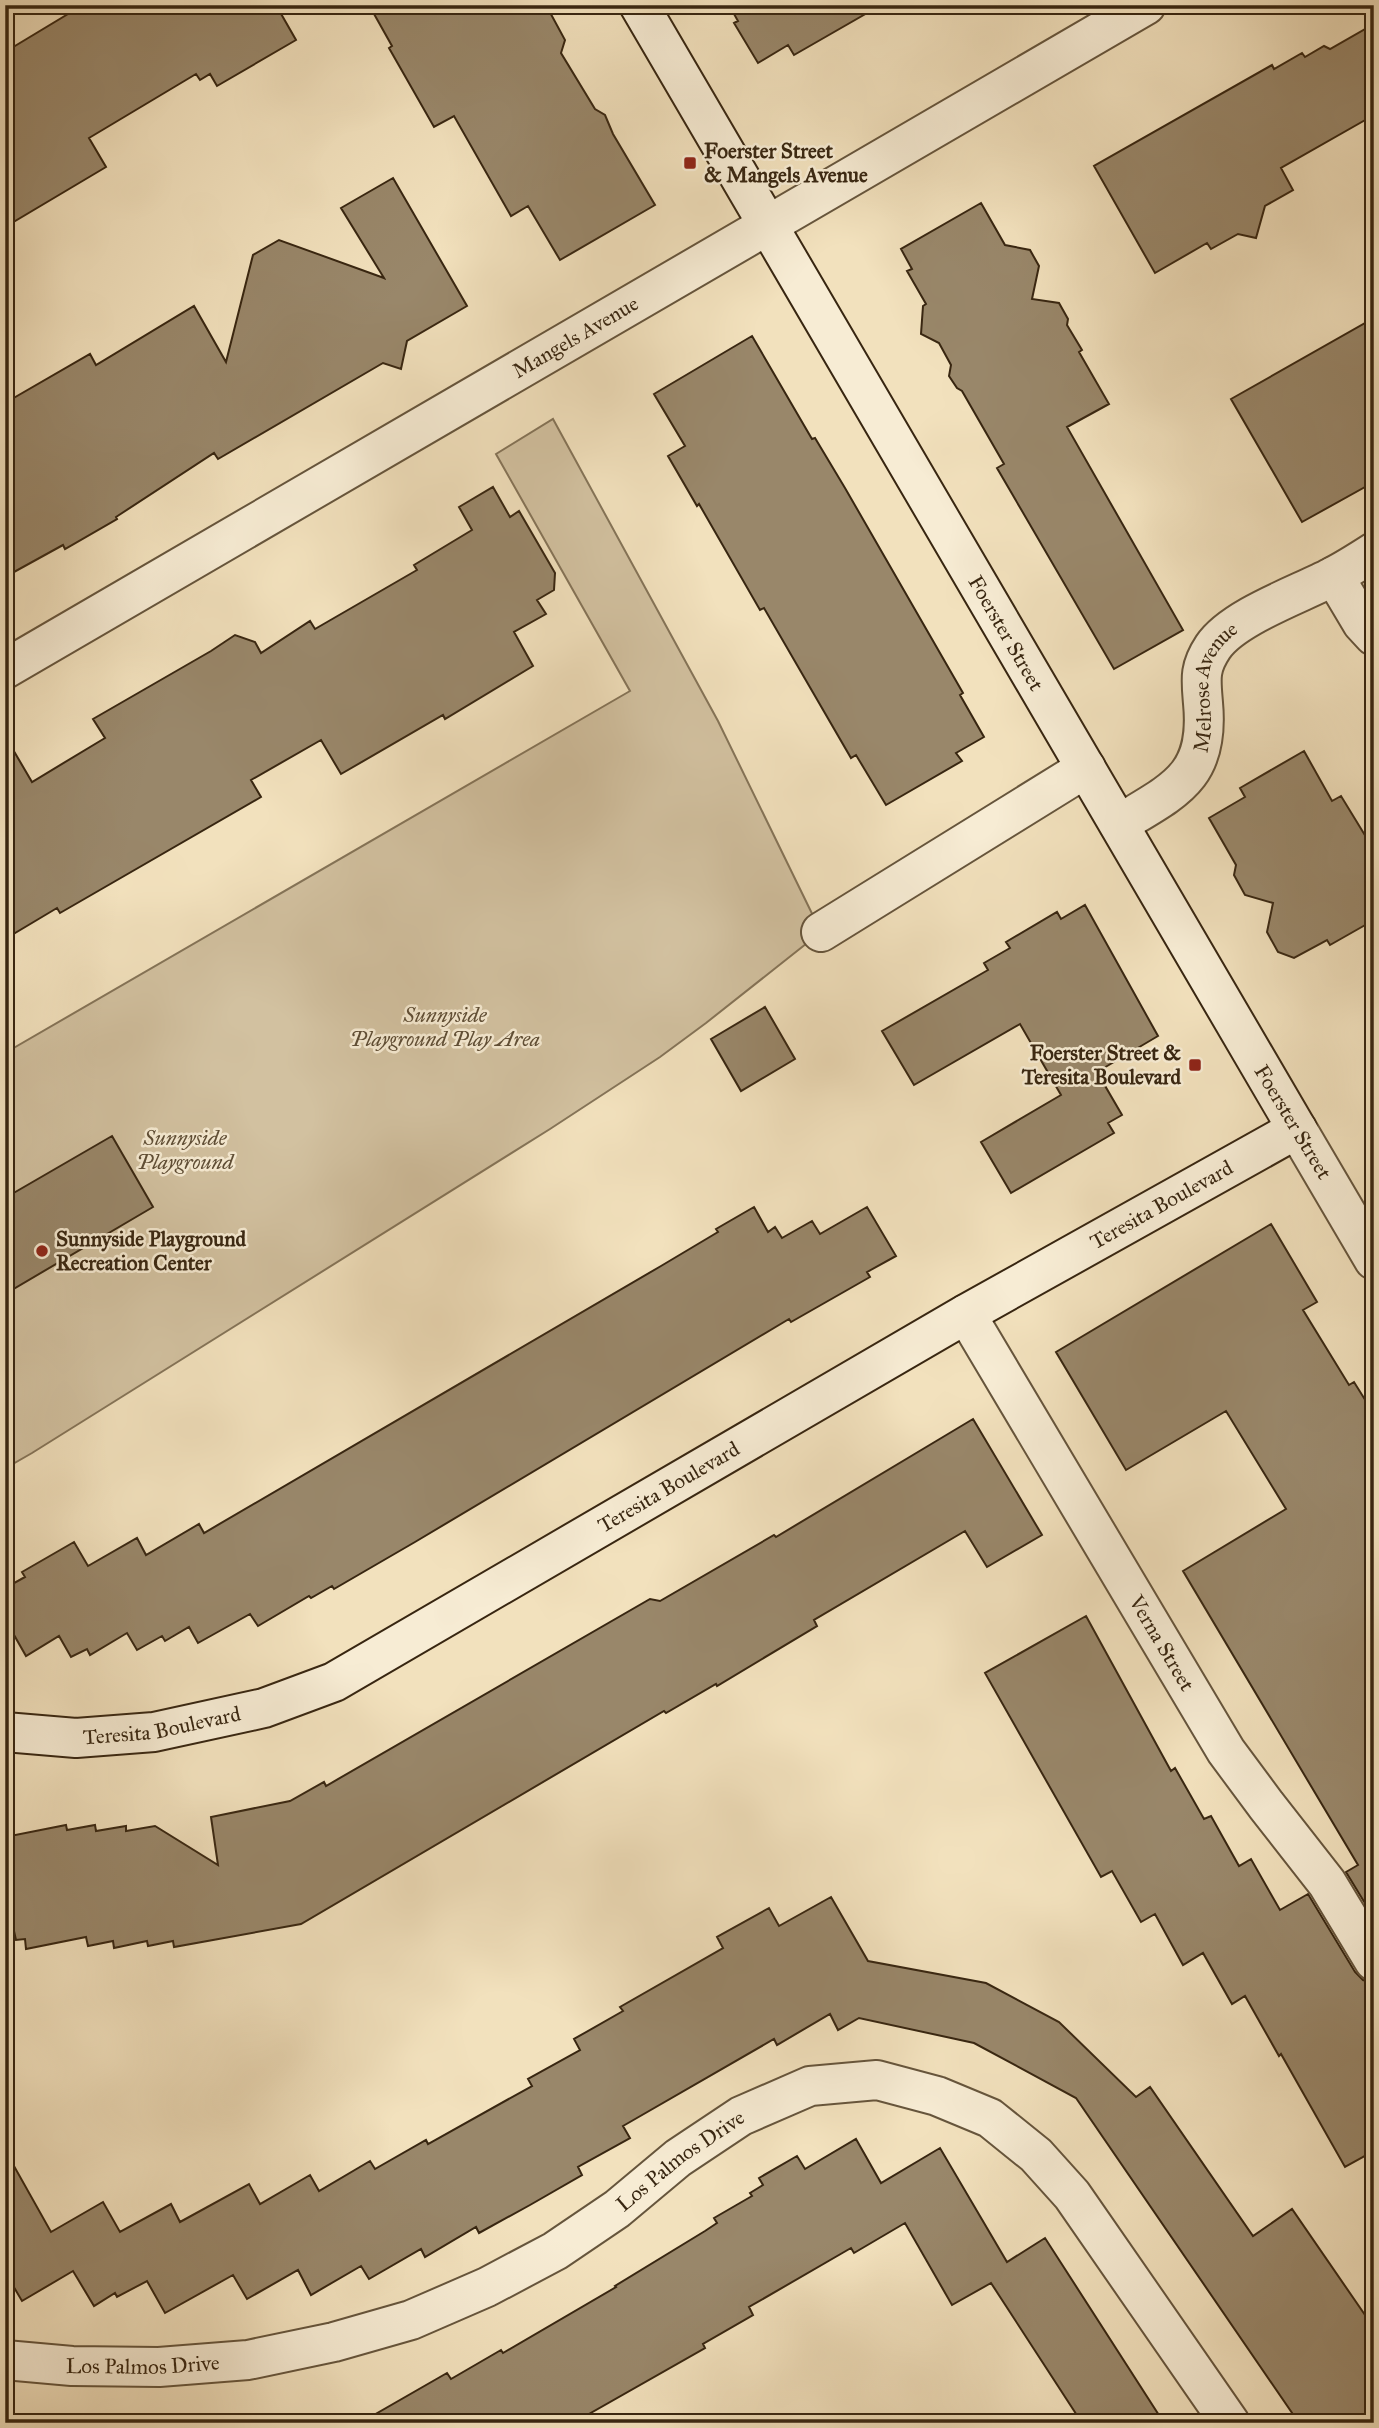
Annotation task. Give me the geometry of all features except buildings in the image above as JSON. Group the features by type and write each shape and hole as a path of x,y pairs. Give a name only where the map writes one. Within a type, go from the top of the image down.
{"street":[{"name":"Foerster Street","path":"639,5 1374,1260"},
{"name":"Mangels Avenue","path":"5,669 1146,5"},
{"name":"Melrose Avenue","path":"1119,824 1172,792 1192,770 1203,745 1205,721 1202,667 1214,644 1239,623 1334,576 1374,552"},
{"path":"1334,576 1362,623 1374,636"},
{"path":"821,932 1086,768"},
{"name":"Teresita Boulevard","path":"5,1732 75,1738 153,1732 264,1708 334,1682 966,1314 1297,1129"},
{"name":"Verna Street","path":"966,1314 1226,1751 1327,1883 1374,1961"},
{"name":"Los Palmos Drive","path":"5,2360 159,2367 248,2360 334,2342 411,2320 487,2287 555,2251 617,2209 678,2158 741,2116 810,2086 877,2080 937,2096 989,2118 1036,2155 1072,2195 1230,2423"}],"green space":[{"name":"Sunnyside Playground","path":"553,419 718,721 821,932 660,1057 550,1129 32,1453 11,1465 5,1465 5,1053 630,691 496,454"}],"place":[{"name":"Foerster Street & Mangels Avenue","path":"690,163"},
{"name":"Foerster Street & Teresita Boulevard","path":"1195,1065"},
{"name":"Sunnyside Playground Recreation Center","path":"42,1251"}],"park label":[{"name":"Sunnyside Playground Play Area","path":"445,1027"}]}
